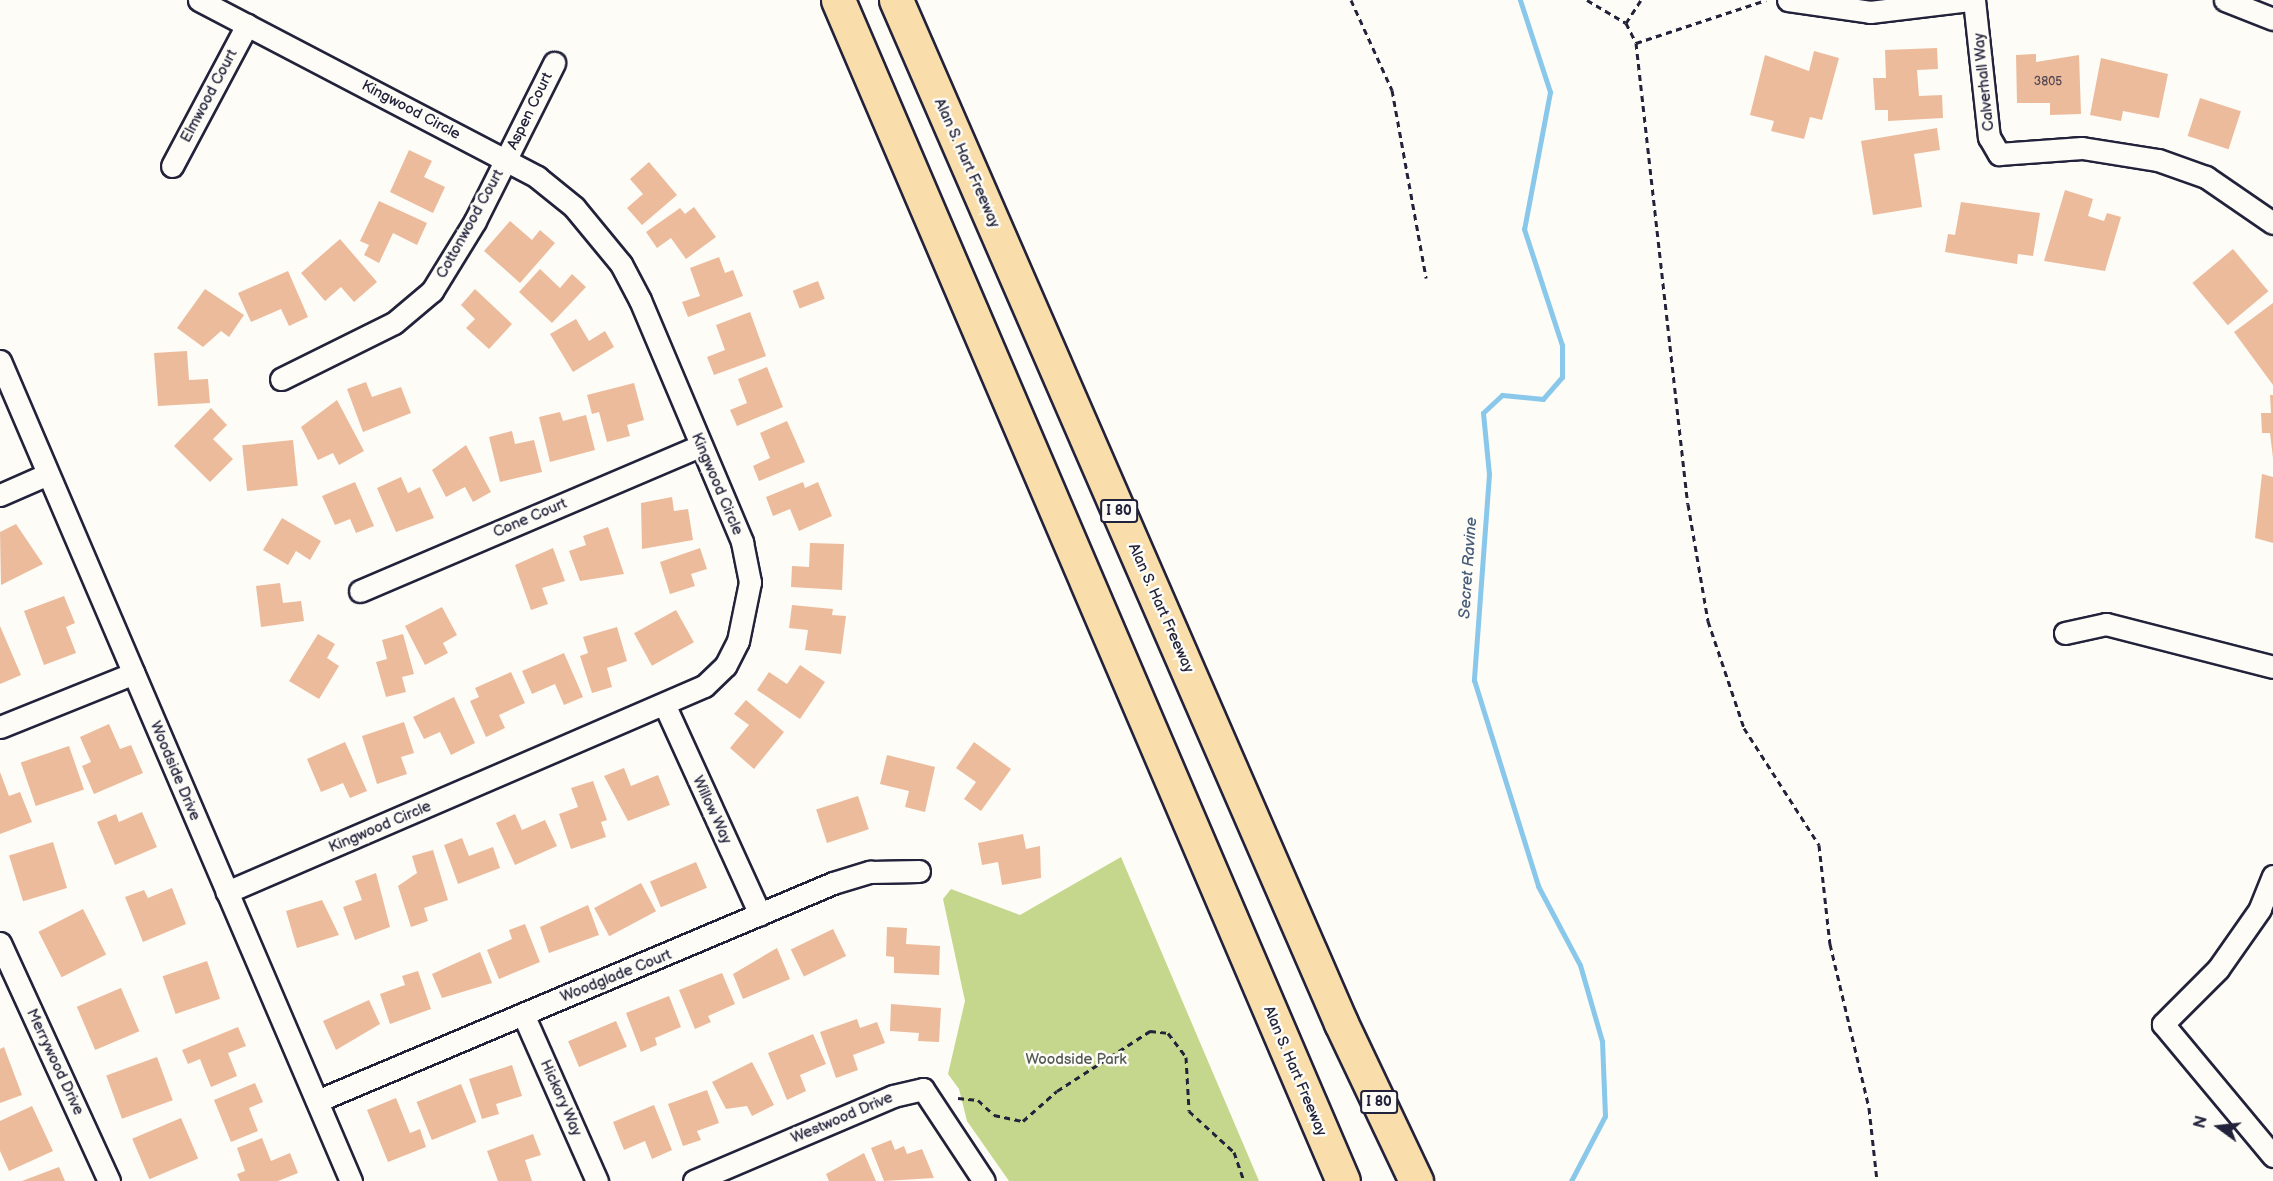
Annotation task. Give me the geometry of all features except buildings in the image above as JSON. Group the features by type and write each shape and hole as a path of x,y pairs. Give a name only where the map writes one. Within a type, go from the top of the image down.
{"highway":[{"name":"Alan S. Hart Freeway","path":"838,0 1342,1181"},
{"name":"Alan S. Hart Freeway","path":"896,0 1341,1023 1416,1181"}],"street":[{"path":"1788,0 1870,12 1969,0"},
{"name":"Calverhall Way","path":"1974,0 1989,136 1999,154 2082,148 2150,158 2206,177 2273,223"},
{"path":"2225,0 2273,19"},
{"name":"Kingwood Circle","path":"207,2 537,177 574,207 621,264 742,542 750,582 748,611 725,666 704,686 665,706 227,892"},
{"name":"Elmwood Court","path":"172,166 247,25"},
{"name":"Aspen Court","path":"506,160 554,63"},
{"name":"Cottonwood Court","path":"281,379 394,323 432,291 506,160"},
{"name":"Woodside Drive","path":"0,361 351,1181"},
{"name":"Cone Court","path":"360,591 700,446"},
{"path":"0,495 48,474"},
{"path":"2065,633 2106,624 2273,667"},
{"path":"0,727 134,673"},
{"name":"Willow Way","path":"665,706 760,914"},
{"name":"Woodglade Court","path":"317,1101 760,914 870,873 919,871"},
{"path":"2273,876 2260,909 2217,969 2163,1024 2273,1156"},
{"name":"Merrywood Drive","path":"0,943 109,1181"},
{"name":"Hickory Way","path":"524,1014 597,1181"},
{"name":"Westwood Drive","path":"694,1181 893,1096 922,1089 984,1181"}],"path":[{"path":"1351,0 1392,90 1426,278"},
{"path":"1587,0 1626,23 1636,43 1688,504 1707,621 1744,728 1819,845 1830,944 1869,1108 1877,1181"},
{"path":"1626,23 1641,0"},
{"path":"1636,43 1766,0"},
{"path":"958,1098 978,1100 994,1115 1023,1121 1057,1091 1150,1031 1168,1033 1186,1057 1189,1111 1234,1152 1244,1181"}],"green space":[{"name":"Woodside Park","path":"1121,857 1259,1181 1009,1181 967,1121 959,1089 948,1074 965,1001 943,899 951,889 1020,915"}],"waterway":[{"name":"Secret Ravine","path":"1520,0 1550,92 1524,229 1562,345 1562,377 1543,399 1502,395 1483,413 1489,474 1474,680 1538,886 1580,965 1602,1041 1605,1116 1571,1181"}]}
